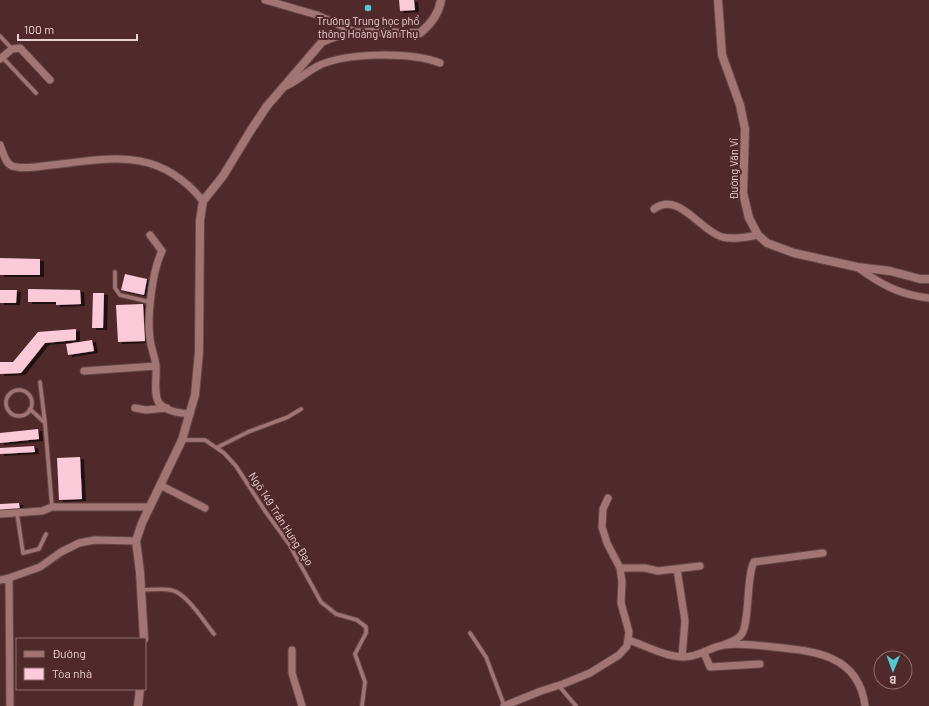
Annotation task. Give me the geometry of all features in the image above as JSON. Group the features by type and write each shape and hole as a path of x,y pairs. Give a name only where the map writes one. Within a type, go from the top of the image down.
{"street":[{"path":"265,0 317,15 353,31"},
{"path":"144,638 136,542 142,523 182,440 190,414 198,372 200,220 203,201 223,176 250,130 282,88 322,42 332,37 353,31 420,33 428,27 436,14 441,0"},
{"name":"Đường Văn Vỉ","path":"718,0 722,55 740,105 745,130 743,193 749,218 758,235 767,243 794,253 856,267 890,271 920,279 929,279"},
{"path":"1,58 12,49 20,48 50,80"},
{"path":"282,88 318,66 342,58 420,56 440,63"},
{"path":"0,145 7,161 15,167 107,159 132,160 154,164 169,170 193,189 203,201"},
{"path":"654,209 664,203 672,204 690,214 710,232 723,237 746,237 758,235"},
{"path":"150,235 162,251 158,258 150,302 150,339 156,366 157,397 160,403 174,412 190,414"},
{"path":"856,267 887,287 912,296 929,298"},
{"path":"84,371 156,366"},
{"path":"135,408 146,410 167,408"},
{"path":"160,485 205,508"},
{"path":"504,706 559,686 590,672 623,652 629,640 627,624 621,603 622,582 620,568 607,543 602,527 603,509 608,498"},
{"path":"0,514 42,511 52,507 150,507"},
{"path":"0,580 40,567 61,552 79,543 95,540 136,542"},
{"path":"629,640 671,655 682,657 704,653 723,645 740,636 744,631 746,604 754,562 823,553"},
{"path":"620,568 645,568 658,571 700,566"},
{"path":"676,569 685,621 682,657"},
{"path":"9,578 10,706"},
{"path":"723,645 748,644 777,647 809,651 831,657 850,671 857,680 865,706"},
{"path":"292,650 292,673 302,706"},
{"path":"704,653 708,666 710,667 760,664"},
{"path":"138,706 140,690"}],"lane":[{"path":"0,36 12,49"},
{"path":"1,58 36,93"},
{"path":"115,272 115,288 120,295 150,302"},
{"path":"40,382 52,507"},
{"path":"21,390 29,395 31,400 30,409 24,415 14,416 6,407 6,399 11,392 21,390"},
{"path":"30,409 45,423"},
{"path":"218,447 248,432 288,417 301,409"},
{"name":"Ngõ 149 Trần Hưng Đạo","path":"182,440 205,440 218,447 236,466 265,511 289,544 321,602 336,614 357,620 366,627 366,633 355,654 365,682 362,706"},
{"path":"17,513 23,553 40,549 46,534"},
{"path":"141,590 171,590 179,594 193,606 214,634"},
{"path":"470,633 486,657 504,706"},
{"path":"559,686 576,706"}],"building":[{"path":"399,0 414,0 415,10 400,11"},
{"path":"0,258 40,259 40,275 0,275"},
{"path":"125,274 147,279 144,295 121,290"},
{"path":"28,289 80,290 81,304 56,305 56,302 28,302"},
{"path":"0,290 17,290 16,303 0,303"},
{"path":"93,293 104,293 103,328 92,328"},
{"path":"143,304 145,341 118,342 116,305"},
{"path":"76,329 76,340 45,343 21,373 0,374 0,362 13,362 38,332"},
{"path":"92,340 94,351 68,355 66,344"},
{"path":"38,429 39,439 0,443 0,433"},
{"path":"34,446 35,452 0,454 0,448"},
{"path":"80,457 82,499 59,500 57,458"},
{"path":"19,503 20,511 0,512 0,504"}],"place":[{"name":"Trường Trung học phổ thông Hoàng Văn Thụ","path":"368,8"}]}
